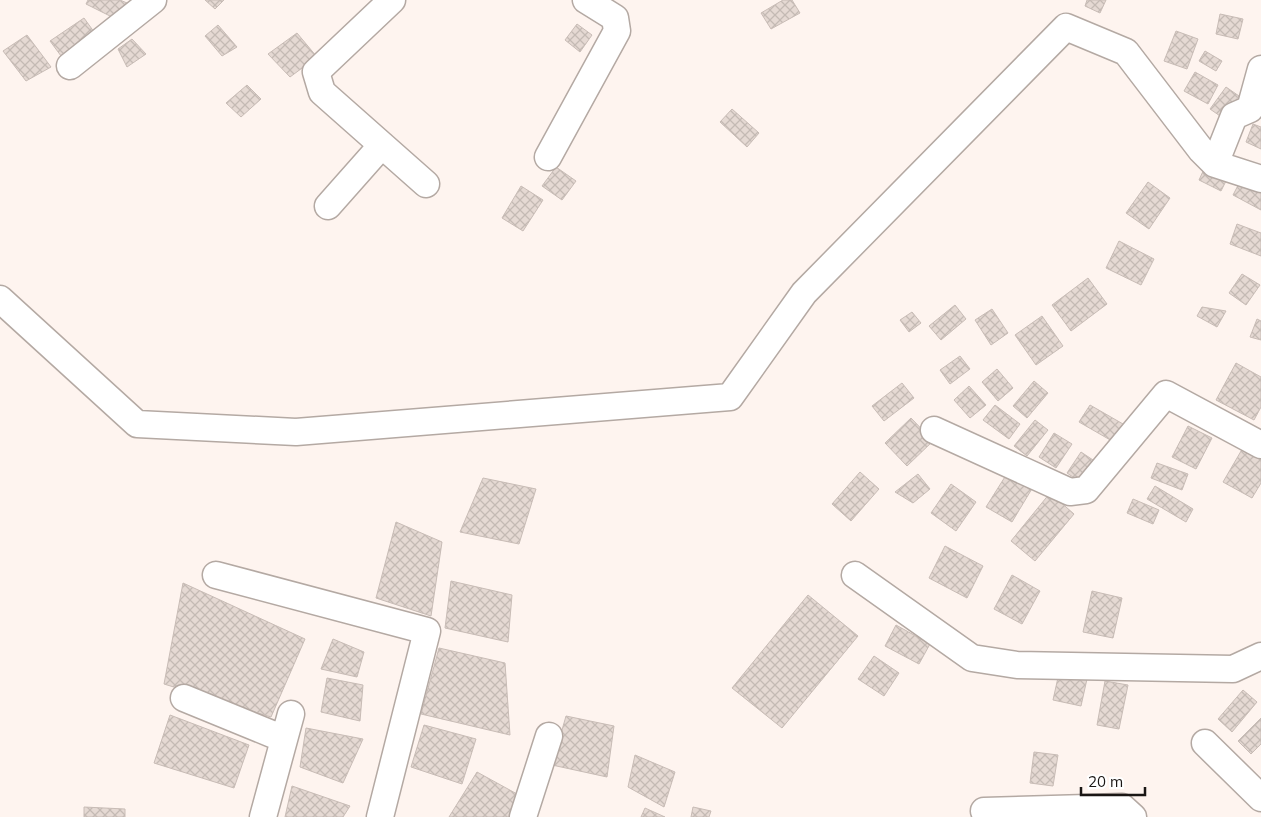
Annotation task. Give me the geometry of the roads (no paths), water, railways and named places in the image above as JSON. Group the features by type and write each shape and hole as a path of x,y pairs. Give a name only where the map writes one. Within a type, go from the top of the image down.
{"street":[{"path":"70,66 153,0"},
{"path":"392,0 316,72 322,92 426,184"},
{"path":"548,157 617,31 615,18 586,0"},
{"path":"0,299 136,424 296,432 730,397 804,294 1066,27 1126,52 1201,150 1215,164 1261,179"},
{"path":"1215,164 1234,116 1250,109 1261,69"},
{"path":"328,206 382,145"},
{"path":"934,430 1070,492 1086,490 1166,394 1261,445"},
{"path":"855,575 972,658 1017,665 1233,669 1261,656"},
{"path":"216,576 426,630 380,817"},
{"path":"184,698 284,739"},
{"path":"263,817 291,714"},
{"path":"523,817 548,736"},
{"path":"1205,743 1261,798"},
{"path":"984,811 1122,807 1133,817"}]}
